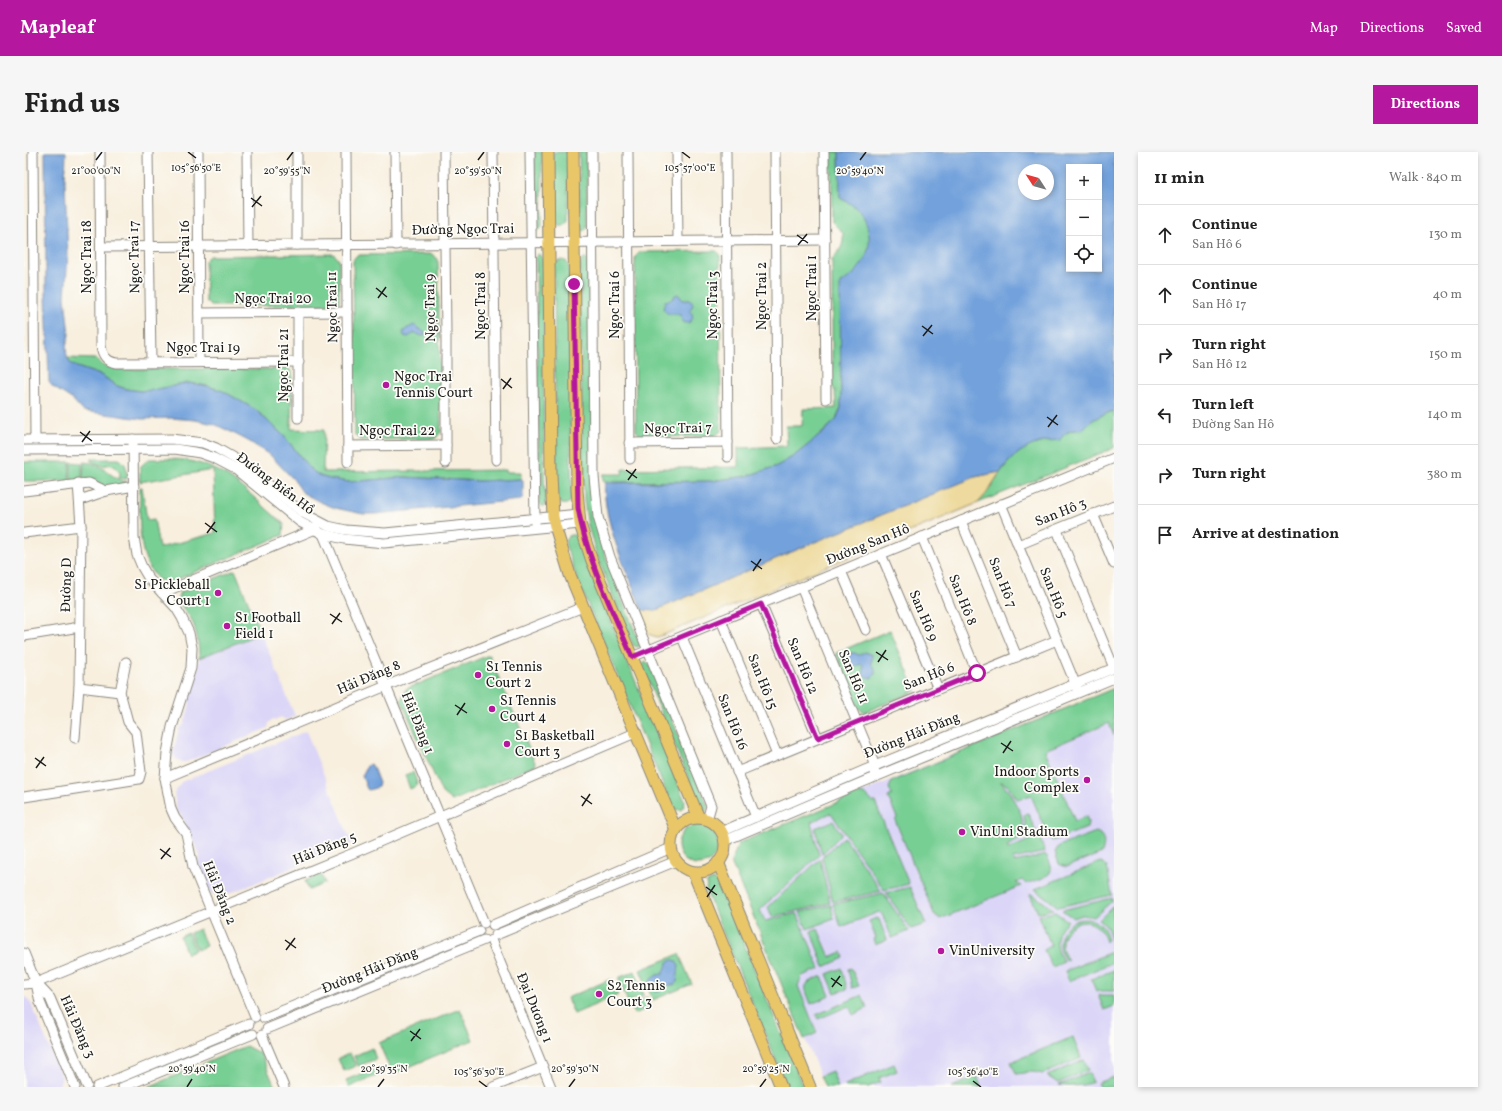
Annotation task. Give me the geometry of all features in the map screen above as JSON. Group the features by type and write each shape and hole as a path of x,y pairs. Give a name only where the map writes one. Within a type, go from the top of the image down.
{"main road":[{"path":"548,152 551,493 554,522 570,575 676,830"},
{"path":"573,152 577,490 580,519 592,561 703,819"},
{"path":"703,819 713,823 723,837 724,849 718,862 711,868 693,872 681,866 676,861 671,848 671,841 676,830 682,823 688,820 703,819"},
{"path":"718,862 810,1087"},
{"path":"693,872 781,1087"}],"street":[{"path":"33,152 36,440"},
{"name":"Ngọc Trai 18","path":"100,152 101,345 104,356 108,360"},
{"name":"Ngọc Trai 17","path":"148,152 151,362"},
{"name":"Ngọc Trai 16","path":"198,152 199,362"},
{"path":"247,152 248,246"},
{"path":"297,152 297,245"},
{"name":"Ngọc Trai 11","path":"346,152 348,462"},
{"path":"395,152 396,245"},
{"name":"Ngọc Trai 9","path":"444,152 446,463"},
{"name":"Ngọc Trai 8","path":"493,152 496,460"},
{"path":"530,152 536,528"},
{"path":"592,152 595,492 598,517 610,557 711,806 703,819"},
{"name":"Ngọc Trai 6","path":"628,152 630,458"},
{"path":"677,152 678,241"},
{"name":"Ngọc Trai 3","path":"726,152 728,458"},
{"name":"Ngọc Trai 2","path":"775,152 777,439"},
{"name":"Ngọc Trai 1","path":"824,152 826,399"},
{"name":"Đường Ngọc Trai","path":"100,247 346,246 548,242 825,240"},
{"name":"Ngọc Trai 21","path":"298,312 298,418"},
{"name":"Ngọc Trai 20","path":"199,313 347,312"},
{"name":"Ngọc Trai 19","path":"108,360 116,363 299,362"},
{"name":"Đường Biển Hồ","path":"24,440 133,439 182,440 203,443 216,448 242,463 316,526 323,534 350,540 384,543 536,528 554,522 580,519"},
{"name":"Hải Đăng 2","path":"133,439 134,537 137,555 145,572 176,608 185,623 190,639 192,653 189,676 170,734 167,753 165,778 172,812 186,833 193,867 256,1020"},
{"name":"Ngọc Trai 7","path":"629,443 728,442"},
{"name":"Ngọc Trai 22","path":"348,446 446,445"},
{"name":"Đường Biển Hồ","path":"24,450 182,449 200,453 214,458 239,472 286,512 316,526 328,526 346,530 380,533 535,518 554,522"},
{"name":"Đường San Hô","path":"632,657 1114,458"},
{"path":"24,491 78,483 92,483 106,491"},
{"name":"Đường D","path":"75,738 79,687 80,627 81,526 78,483"},
{"path":"80,500 106,491 134,486"},
{"name":"San Hô 5","path":"1001,504 1079,693"},
{"name":"San Hô 3","path":"1018,545 1114,506"},
{"path":"1094,514 1114,564"},
{"name":"San Hô 7","path":"961,521 1017,657"},
{"path":"24,533 81,526"},
{"path":"162,592 316,526"},
{"path":"323,534 328,526"},
{"path":"1056,530 1114,668"},
{"name":"Hải Đăng 1","path":"323,534 485,926"},
{"name":"San Hô 8","path":"922,537 977,673"},
{"name":"San Hô 9","path":"882,554 938,689"},
{"path":"841,571 866,630"},
{"name":"San Hô 11","path":"801,587 875,766"},
{"name":"San Hô 12","path":"761,604 818,738"},
{"name":"Hải Đăng 8","path":"165,778 386,686 583,607"},
{"name":"San Hô 15","path":"721,620 777,755"},
{"path":"24,636 80,627"},
{"name":"San Hô 16","path":"682,637 756,817"},
{"name":"San Hô 6","path":"737,772 1057,640"},
{"path":"24,797 139,779 141,772 136,732 128,722 120,692 126,662"},
{"name":"Đường Hải Đăng","path":"723,837 756,817 865,770 1114,668"},
{"name":"Đường Hải Đăng","path":"723,837 872,779 1114,678"},
{"path":"79,687 120,692"},
{"name":"Hải Đăng 5","path":"24,984 36,983 211,910 351,854 635,733"},
{"path":"872,779 875,766"},
{"path":"865,770 872,779"},
{"name":"Đường Hải Đăng","path":"97,1087 671,848"},
{"name":"Đường Hải Đăng","path":"122,1087 261,1033 676,861"},
{"path":"485,926 496,930 490,938 480,937 485,926"},
{"name":"Đại Dương 1","path":"490,938 552,1087"},
{"name":"Hải Đăng 3","path":"24,952 36,983 40,1002 75,1087"},
{"name":"Hải Đăng 3","path":"36,983 50,998 86,1087"},
{"path":"261,1033 267,1022 256,1020 249,1029 261,1033 284,1087"},
{"path":"493,1087 543,1067"}],"shaded area":[{"path":"261,633 295,716 286,720 281,717 269,722 268,728 186,762 180,762 173,754 179,728 184,725 190,704 188,699 197,674 199,658"},
{"name":"VinUniversity","path":"1114,688 1114,1087 825,1087 731,862 739,843"},
{"path":"306,731 352,844 220,897 209,892 198,865 200,856 182,816 177,811 174,794 181,782"},
{"path":"24,996 29,999 62,1077 59,1087 24,1087"}],"green space":[{"path":"534,152 542,152 542,226 538,231 535,230"},
{"path":"553,152 568,152 568,220 566,224 563,225 556,223 554,220"},
{"path":"579,152 587,152 587,227 584,231 581,230 580,226"},
{"path":"831,152 839,152 840,198 851,204 863,216 870,238 870,245 863,265 850,278 841,357 841,408 836,420 794,456 777,466 747,476 711,481 603,482 603,474 622,474 623,469 738,467 738,448 787,446 786,426 802,426 803,409 836,408 835,391 832,386 832,259 841,247 843,233 832,222"},
{"path":"716,251 720,254 721,431 715,436 642,437 636,431 635,257 640,252"},
{"path":"334,254 339,260 339,302 335,305 211,306 206,301 205,261 210,256"},
{"path":"432,254 438,259 441,432 435,439 361,440 355,435 353,260 357,255"},
{"path":"538,254 543,260 544,477 546,502 544,506 539,503 536,256"},
{"path":"584,258 586,258 589,262 596,523 610,568 639,641 640,646 637,647 633,645 597,556 588,526 584,501 580,264"},
{"path":"561,260 566,261 569,266 572,493 570,502 565,504 561,504 557,496 556,476 554,264"},
{"path":"67,358 96,359 104,366 116,369 288,369 292,372 291,429 324,430 323,472 506,470 506,472 521,472 521,479 480,481 404,477 349,482 330,479 320,476 311,470 284,436 256,410 223,391 207,386 189,383 153,390 141,391 126,389 115,385 103,376 77,367 70,363"},
{"path":"1114,411 1114,448 978,503 1010,460 1019,452 1030,446 1043,442 1060,440 1072,430 1082,430 1096,418"},
{"path":"91,459 119,459 125,465 127,470 127,479 119,478 120,473 118,469 111,464 103,466 91,461"},
{"path":"149,459 192,461 211,467 222,473 244,489 284,524 283,535 171,582 159,580 151,571 142,548 140,536 140,487 142,487 147,520 154,519 159,548 215,533 213,470 140,482 140,467"},
{"path":"24,462 70,462 69,481 24,481"},
{"path":"71,462 82,463 82,481 71,481"},
{"path":"84,462 97,465 116,478 127,483 104,488 88,479 83,479"},
{"path":"570,535 576,535 579,537 590,571 685,801 681,810 673,809 576,576 565,543 566,539"},
{"path":"235,570 261,633 199,658 195,630 190,617 181,605 179,593"},
{"path":"890,630 916,691 865,712 858,708 836,653"},
{"path":"489,655 536,765 452,801 442,793 401,700 406,689"},
{"path":"645,661 649,664 708,806 706,811 702,811 642,666"},
{"path":"1114,689 1114,736 1109,723 1045,750 1075,821 1086,816 1088,822 1087,828 1052,841 1048,837 1031,795 1018,800 1008,786 1000,781 1010,793 1021,814 1025,837 1007,846 1008,849 1039,836 1045,852 1013,859 1014,862 1046,855 1051,866 1050,873 1041,879 1026,884 1022,880 1016,882 1021,886 940,919 934,914 895,820 897,818 888,797 892,795 889,788 892,781"},
{"path":"413,772 418,785 410,789 405,775"},
{"path":"861,793 875,802 909,884 884,890 831,813 811,822 819,855 760,910 765,921 797,913 820,969 802,976 798,986 817,1033 804,1039 731,862 739,843"},
{"path":"1028,813 1037,833 1027,837 1024,815"},
{"path":"833,821 842,834 822,854 815,828"},
{"path":"702,825 709,828 715,834 718,845 717,853 709,862 702,865 694,865 687,862 679,853 678,841 681,834 690,826"},
{"path":"1096,832 1101,835 1104,840 1102,853 1066,867 1059,864 1055,852 1059,846"},
{"path":"844,837 881,891 833,902 822,857"},
{"path":"820,859 830,903 772,917 768,907"},
{"path":"1100,862 1107,867 1112,895 1058,907 1035,889"},
{"path":"321,874 325,883 309,890 305,881"},
{"path":"714,880 719,883 803,1087 787,1087 706,891 707,883"},
{"path":"910,887 926,924 911,929 886,893"},
{"path":"883,893 909,931 892,938 882,914 879,912 841,927 833,904"},
{"path":"1031,893 1053,909 1038,913 1030,894"},
{"path":"1112,898 1112,901 1094,917 1083,915 1073,918 1062,910"},
{"path":"831,905 834,919 807,929 800,912"},
{"path":"1113,906 1114,940 1112,941 1107,927 1099,920"},
{"path":"1055,912 1068,921 1060,930 1057,940 1058,951 1064,962 1052,967 1044,950 1051,946 1039,915"},
{"path":"876,918 879,919 887,940 875,945 873,939 876,938 869,921"},
{"path":"1086,919 1095,921 1101,925 1106,932 1108,940 1106,942 1100,930 1092,924 1083,922 1074,925 1067,931 1063,939 1063,949 1068,960 1066,961 1060,947 1062,934 1071,923"},
{"path":"199,929 206,946 197,950 190,933"},
{"path":"818,929 830,957 842,952 844,958 824,967 811,932"},
{"path":"188,933 195,950 187,954 180,937"},
{"path":"1114,951 1114,962 1069,981 1065,971"},
{"path":"679,954 692,984 653,1000 640,970"},
{"path":"842,968 847,989 835,993 827,974"},
{"path":"851,968 859,986 852,988 848,969"},
{"path":"1114,970 1114,991 1096,991 1091,979"},
{"path":"635,971 644,995 628,1002 618,978"},
{"path":"822,976 830,996 811,1004 806,986 811,981"},
{"name":"S2 Tennis Court 3","path":"611,979 618,995 574,1014 567,998"},
{"path":"862,995 867,1008 853,1015 849,1006 818,1019 816,1015"},
{"path":"1098,995 1114,995 1114,1006 1104,1010"},
{"path":"647,997 651,1007 634,1014 630,1005"},
{"path":"460,1009 473,1040 392,1074 379,1043"},
{"path":"1073,1037 1081,1058 1043,1074 1033,1072 1016,1074 1011,1062"},
{"path":"246,1046 261,1054 275,1087 148,1087"},
{"path":"372,1048 376,1059 358,1066 354,1056"},
{"path":"350,1053 356,1066 344,1071 338,1059"},
{"path":"1084,1060 1088,1070 1058,1083 1047,1076"},
{"path":"894,1064 897,1071 879,1078 881,1082 868,1087 846,1087 845,1085"},
{"path":"378,1067 381,1074 349,1087 346,1080"},
{"path":"832,1071 838,1087 825,1087 820,1076"},
{"path":"1089,1073 1093,1082 1076,1086 1059,1085"},
{"path":"977,1076 981,1087 952,1087"},
{"path":"1114,1077 1114,1087 1100,1087 1098,1083"}],"sand":[{"path":"1000,472 986,494 978,503 663,635 657,637 648,634 639,612 644,609 654,611 815,542 975,477"}],"water":[{"path":"45,152 66,152 65,182 68,256 65,297 69,335 66,347 67,357 70,363 103,376 115,385 126,389 141,391 153,390 189,383 207,386 223,391 256,410 284,436 311,470 320,476 349,482 404,477 480,481 521,479 523,480 523,496 521,500 363,514 335,508 303,493 294,480 271,456 250,442 214,424 195,420 172,418 142,419 83,411 73,400 53,387 49,382 46,296"},
{"path":"839,152 1114,152 1114,411 1096,418 1082,430 1072,430 1060,440 1041,442 1026,448 1012,458 1000,472 975,477 815,542 654,611 642,610 617,547 607,513 605,483 711,481 747,476 777,466 794,456 824,432 836,420 841,408 840,283 857,271 863,263 869,245 867,225 860,212 840,198"},
{"path":"678,294 683,300 689,300 692,302 693,305 690,310 693,318 690,322 684,323 679,314 668,314 663,309 665,301 672,299"},
{"path":"414,325 425,332 425,335 422,336 415,333 408,337 404,336 403,332"},
{"path":"865,652 872,655 871,664 876,671 875,675 871,678 863,674 862,664 851,667 846,663 846,659 850,653 859,655"},
{"path":"369,764 372,765 379,783 378,787 369,790 367,789 362,776"},
{"path":"675,960 679,966 677,982 674,985 667,986 658,992 655,991 649,986 651,979 657,975 663,974 668,962"}],"place":[{"name":"Ngoc Trai Tennis Court","path":"386,385"},
{"name":"S1 Pickleball Court 1","path":"218,593"},
{"name":"S1 Football Field 1","path":"227,626"},
{"name":"S1 Tennis Court 2","path":"478,675"},
{"name":"S1 Tennis Court 4","path":"492,709"},
{"name":"S1 Basketball Court 3","path":"507,744"},
{"name":"Indoor Sports Complex","path":"1087,780"},
{"name":"VinUni Stadium","path":"962,832"},
{"name":"VinUniversity","path":"941,951"},
{"name":"S2 Tennis Court 3","path":"599,994"}],"route":[{"path":"574,284 577,490 580,524 592,561 632,657 761,604 818,738 977,673"}]}
